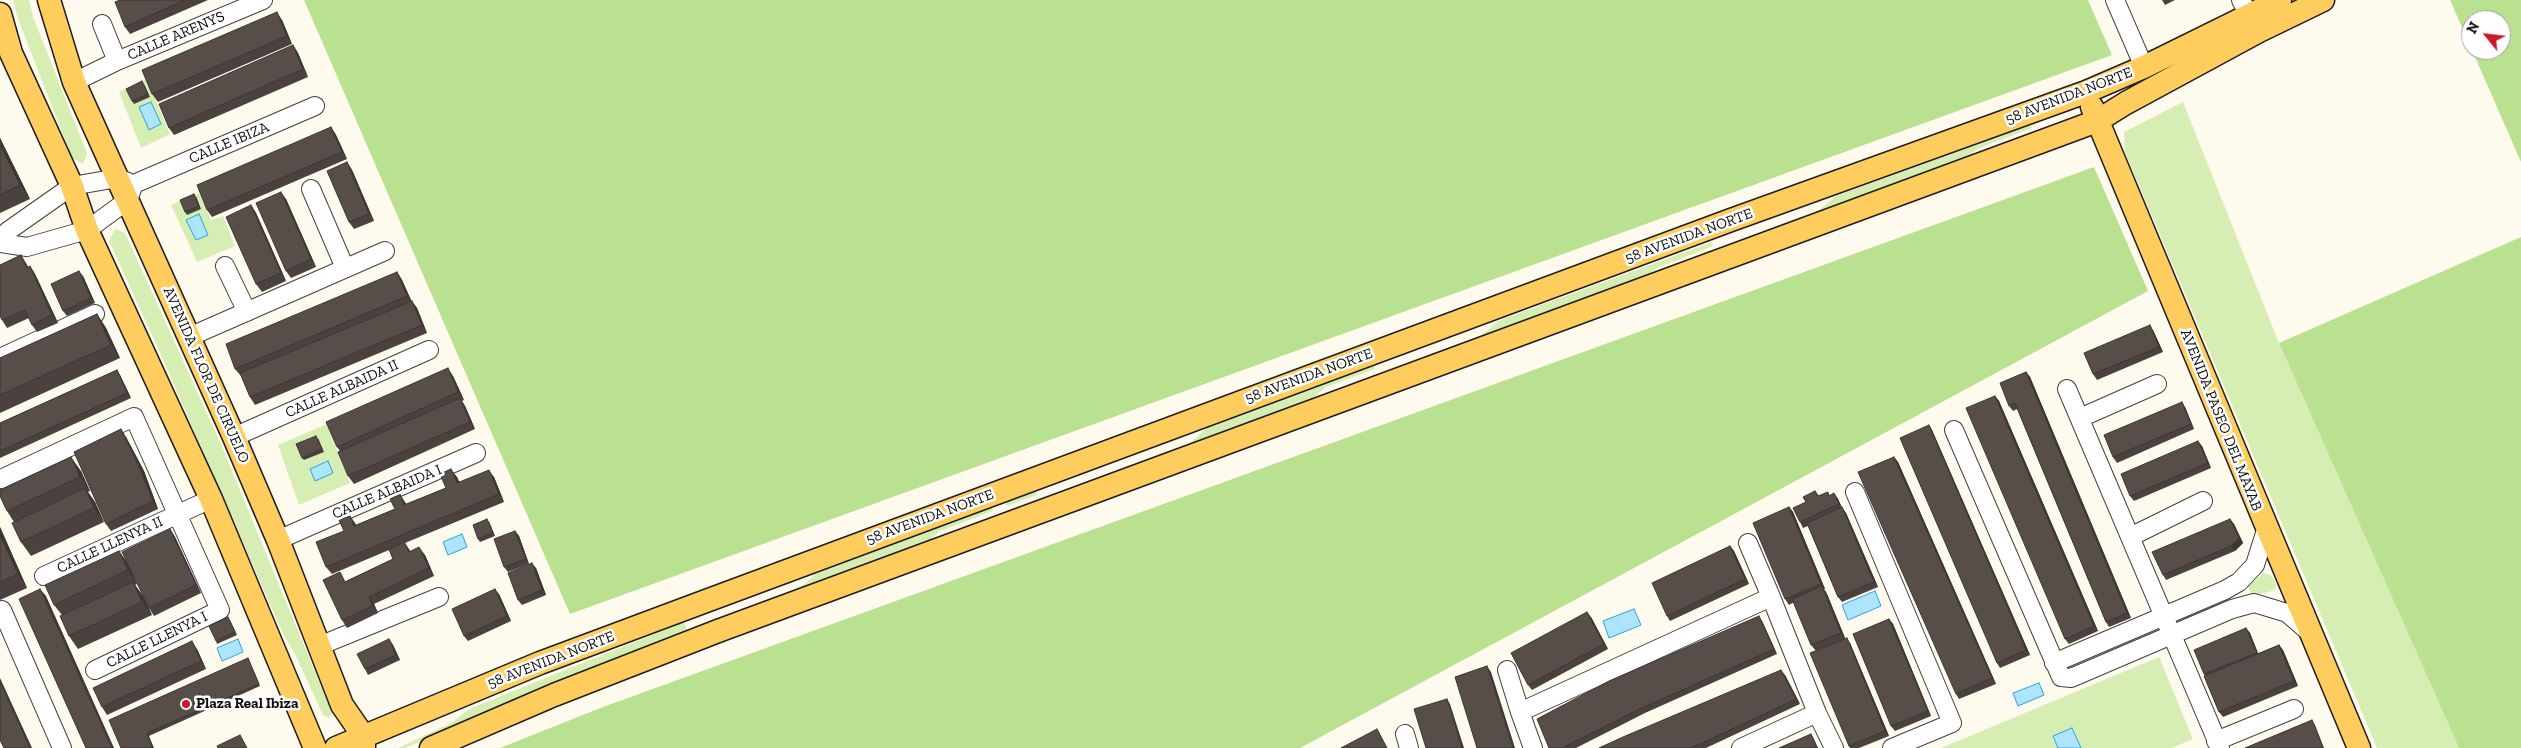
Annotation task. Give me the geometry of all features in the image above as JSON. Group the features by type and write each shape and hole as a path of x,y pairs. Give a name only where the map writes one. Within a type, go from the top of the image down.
{"main road":[{"name":"AVENIDA FLOR DE CIRUELO","path":"49,0 74,82 131,185 189,337 234,437 288,535 319,646 342,705 364,742"},
{"name":"58 AVENIDA NORTE","path":"336,748 364,742 540,663 706,600 1731,220 2086,92 2144,67 2245,8 2280,0"},
{"name":"58 AVENIDA NORTE","path":"2097,121 2126,103 2259,31 2322,0"},
{"path":"0,14 11,53 72,186 87,230 211,499 315,748"},
{"name":"AVENIDA PASEO DEL MAYAB","path":"2086,92 2266,530 2359,748"},
{"path":"431,748 554,695 718,631 1074,501 2097,121"},
{"path":"1731,220 1742,252"},
{"path":"1396,344 1407,377"},
{"path":"1060,469 1074,501"},
{"path":"706,600 718,631"}],"street":[{"name":"CALLE ARENYS","path":"74,82 117,61 264,0"},
{"path":"2115,0 2144,67"},
{"name":"CALLE ARENYS","path":"102,24 117,61"},
{"name":"CALLE IBIZA","path":"131,185 315,106"},
{"path":"131,185 87,230 27,247 0,241 8,231 72,186 131,185"},
{"path":"311,189 345,268"},
{"path":"189,337 385,251"},
{"path":"226,266 247,312"},
{"path":"2,353 96,314"},
{"name":"CALLE ALBAIDA II","path":"234,437 429,350"},
{"path":"2080,418 2157,384"},
{"path":"2068,389 2130,538 2165,614 2218,744 2294,709"},
{"path":"1,479 134,417 184,511"},
{"path":"1954,430 2061,677 2072,678 2232,609 2254,603 2287,613 2312,635"},
{"name":"CALLE ALBAIDA I","path":"288,535 476,453"},
{"path":"1855,492 1952,723 1892,748"},
{"name":"CALLE LLENYA II","path":"44,576 211,499"},
{"path":"2130,538 2203,501"},
{"name":"CALLE LLENYA I","path":"95,670 220,610 184,511"},
{"path":"2054,663 2165,614 2226,590 2239,582 2255,565 2266,530"},
{"path":"1748,543 1817,713 1834,748"},
{"path":"2226,590 2232,609"},
{"path":"319,646 439,597"},
{"path":"1520,712 1771,597"},
{"path":"2,610 62,748"},
{"path":"1506,670 1533,748"},
{"path":"1741,748 1817,713"}],"green space":[{"path":"13,0 29,0 33,17 87,153 83,164 72,158 18,19"},
{"path":"304,0 2088,0 2112,55 570,614"},
{"path":"2450,0 2521,0 2521,162 2476,60 2511,60 2511,10 2461,10 2461,25"},
{"path":"147,79 170,134 141,148 119,92"},
{"path":"2183,102 2279,343 2459,748 2377,748 2125,152 2124,132"},
{"path":"2031,125 2032,128 1977,149 1963,162 1762,235 1762,233 1818,211 1836,196"},
{"path":"2094,167 2148,291 1300,748 500,748 603,707"},
{"path":"199,193 211,220 223,216 235,246 197,262 171,205"},
{"path":"115,229 125,233 220,442 332,713 329,718 323,715 295,654 283,634 109,241"},
{"path":"2521,237 2521,748 2459,748 2279,343"},
{"path":"1712,242 1713,246 1657,268 1641,281 1427,358 1427,356 1481,336 1498,321"},
{"path":"1374,366 1375,369 1326,387 1308,402 1091,485 1091,480 1190,443 1207,428"},
{"path":"327,424 350,483 299,505 278,445"},
{"path":"1036,491 1037,495 1007,506 1005,502"},
{"path":"991,507 993,511 940,531 925,544 733,614 789,593 806,583 815,574"},
{"path":"2264,573 2272,576 2277,586 2272,591 2252,596 2248,586"},
{"path":"2220,600 2222,605 2182,622 2180,617"},
{"path":"684,622 687,630 405,748 398,748 453,722 469,709"},
{"path":"2155,628 2158,633 2071,669 2068,664"},
{"path":"2159,657 2193,739 2172,748 1941,748"}],"water":[{"path":"151,102 161,124 149,130 139,107"},
{"path":"199,214 208,235 196,240 186,220"},
{"path":"328,461 333,473 315,481 310,469"},
{"path":"462,534 467,547 448,555 443,542"},
{"path":"1875,591 1881,606 1848,620 1842,605"},
{"path":"1634,609 1641,625 1609,638 1603,621"},
{"path":"238,639 243,652 222,661 217,648"},
{"path":"2039,683 2044,695 2018,706 2013,693"},
{"path":"2072,728 2081,748 2058,748 2053,736"}],"building":[{"path":"120,0 185,0 125,27 115,2"},
{"path":"277,12 287,36 152,94 142,70"},
{"path":"293,45 303,69 169,128 159,104"},
{"path":"142,81 148,94 132,101 126,89"},
{"path":"331,127 342,152 207,210 197,185"},
{"path":"0,144 20,185 0,195"},
{"path":"347,162 369,214 349,222 327,171"},
{"path":"281,192 311,259 286,271 256,203"},
{"path":"194,194 199,206 185,212 180,200"},
{"path":"251,205 281,273 256,284 226,217"},
{"path":"21,255 27,268 30,266 52,315 32,325 25,310 2,320 0,316 0,265"},
{"path":"79,271 91,298 63,311 51,284"},
{"path":"397,272 407,296 235,369 226,344"},
{"path":"412,301 422,325 250,397 240,373"},
{"path":"97,314 111,345 0,395 0,358"},
{"path":"2150,325 2159,347 2093,374 2084,353"},
{"path":"448,368 458,392 337,447 326,422"},
{"path":"117,370 127,393 0,451 0,423"},
{"path":"2026,372 2127,613 2106,622 2015,403 2009,406 2000,383"},
{"path":"1995,396 2094,626 2065,639 1966,408"},
{"path":"460,398 470,422 348,476 338,452"},
{"path":"2182,402 2191,424 2113,457 2104,435"},
{"path":"1929,425 2026,650 1997,663 1900,438"},
{"path":"121,429 153,501 106,524 74,452"},
{"path":"316,436 322,449 302,458 296,444"},
{"path":"2198,441 2208,463 2130,496 2121,474"},
{"path":"71,457 80,477 7,511 0,496 0,490"},
{"path":"1894,457 1992,678 1956,694 1858,472"},
{"path":"451,469 457,483 489,470 499,494 326,567 316,542 344,531 339,520 350,516 354,526 395,509 390,499 400,494 404,505 446,488 440,474"},
{"path":"85,488 94,508 21,542 12,523"},
{"path":"1815,491 1818,496 1828,492 1829,496 1834,493 1839,504 1800,522 1793,508 1806,502 1803,497"},
{"path":"1789,507 1821,584 1785,599 1753,523"},
{"path":"1842,507 1874,582 1838,597 1807,523"},
{"path":"487,519 493,533 478,539 473,525"},
{"path":"2230,519 2239,538 2231,546 2163,575 2152,552"},
{"path":"170,529 196,585 149,608 122,552"},
{"path":"515,531 526,559 504,567 494,539"},
{"path":"0,535 18,574 0,582"},
{"path":"404,542 409,552 419,547 429,568 369,597 373,606 342,620 323,580 340,572 345,582 393,559 389,549"},
{"path":"1730,546 1745,579 1667,616 1652,583"},
{"path":"119,551 128,570 54,605 45,585"},
{"path":"532,563 542,590 518,600 508,573"},
{"path":"133,582 142,602 69,636 60,616"},
{"path":"1822,586 1841,633 1811,645 1792,599"},
{"path":"40,589 112,748 86,748 19,599"},
{"path":"495,589 507,616 464,636 452,609"},
{"path":"1587,612 1604,644 1528,685 1511,653"},
{"path":"1759,616 1774,649 1642,708 1562,748 1549,748 1537,719 1609,681"},
{"path":"228,617 235,632 216,641 209,626"},
{"path":"1889,619 1928,711 1891,726 1853,634"},
{"path":"2246,628 2257,653 2204,674 2194,650"},
{"path":"1847,638 1885,731 1849,746 1810,653"},
{"path":"389,639 396,655 365,669 357,654"},
{"path":"192,641 201,661 102,707 93,688"},
{"path":"2279,645 2294,681 2219,712 2204,676"},
{"name":"Plaza Real Ibiza","path":"248,658 259,684 147,733 153,748 121,748 109,720"},
{"path":"1487,666 1513,748 1477,748 1455,677"},
{"path":"1781,670 1796,699 1707,741 1690,748 1599,748 1623,737"},
{"path":"0,682 30,748 4,748 0,740"},
{"path":"1447,699 1462,748 1426,748 1414,709"},
{"path":"2312,720 2323,748 2245,748"},
{"path":"1377,729 1387,748 1341,748"},
{"path":"1811,734 1817,748 1779,748"},
{"path":"240,735 247,748 218,748 217,746"}],"place":[{"name":"Plaza Real Ibiza","path":"186,704"}]}
